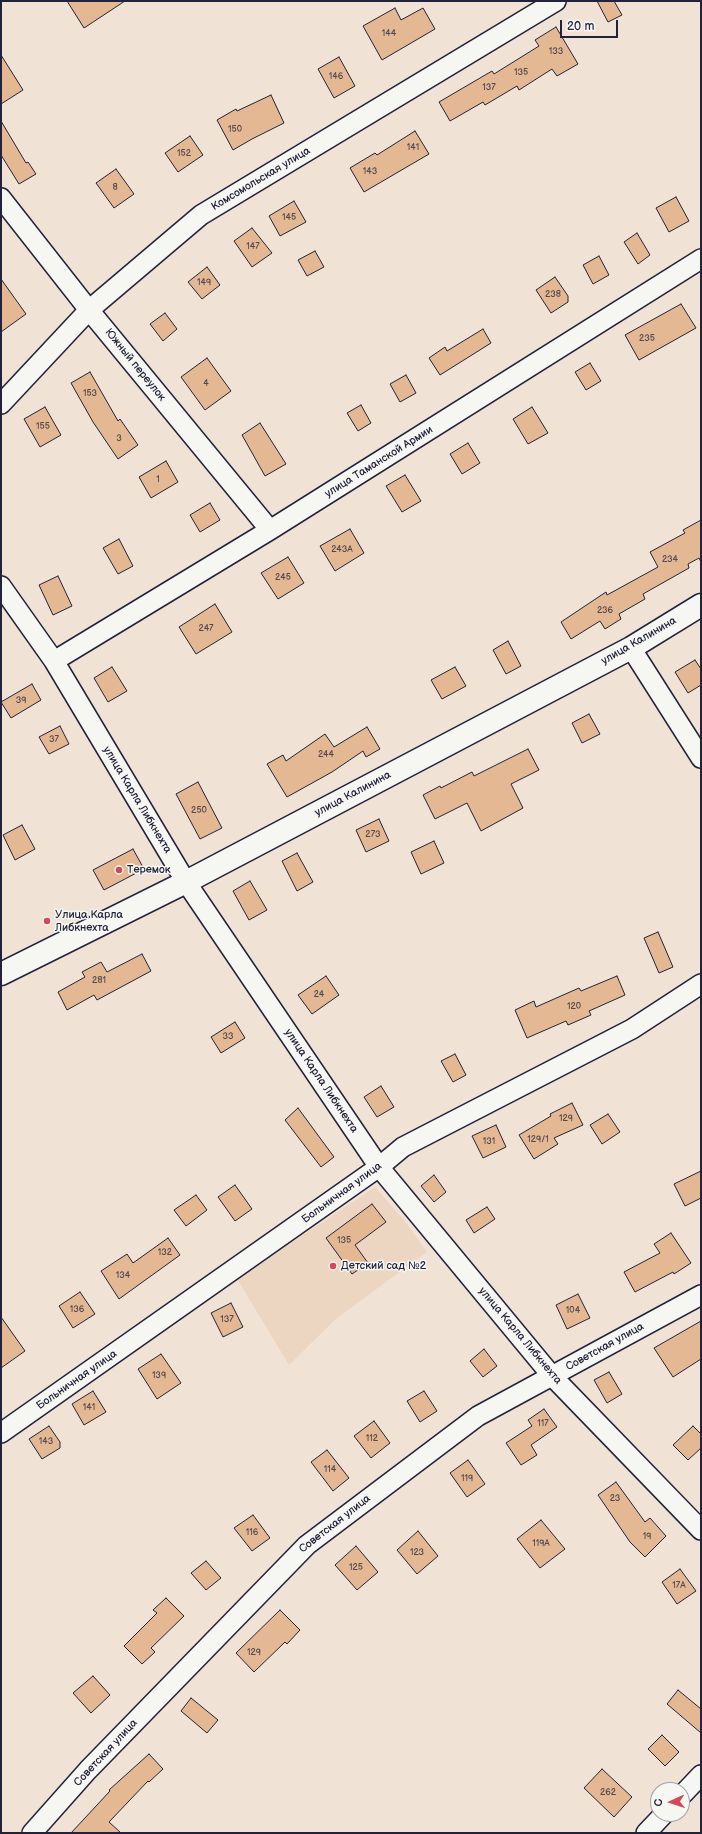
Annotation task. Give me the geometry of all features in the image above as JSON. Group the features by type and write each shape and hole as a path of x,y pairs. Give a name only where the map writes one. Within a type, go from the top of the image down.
{"street":[{"name":"Комсомольская улица","path":"1,404 89,310 201,215 556,1"},
{"name":"Южный переулок","path":"1,198 89,310 270,530"},
{"name":"улица Таманской Армии","path":"54,661 270,530 701,259"},
{"name":"улица Карла Либкнехта","path":"1,586 54,661 186,882 379,1167 552,1376 701,1530"},
{"name":"улица Калинина","path":"1,974 186,882 631,648 701,606"},
{"path":"631,648 701,758"},
{"name":"Больничная улица","path":"1,1434 379,1167 403,1147 632,1028 701,984"},
{"name":"Советская улица","path":"32,1833 94,1765 307,1544 478,1416 701,1295"},
{"path":"690,1787 701,1775"},
{"path":"646,1833 656,1822"}],"shaded area":[{"name":"Детский сад №2","path":"375,1187 404,1220 427,1252 337,1318 289,1365 237,1279"}],"building":[{"path":"67,1 125,1 84,28"},
{"path":"597,1 614,1 622,15 608,22"},
{"path":"395,8 401,20 423,8 435,29 382,60 363,26"},
{"path":"556,27 578,64 557,76 552,69 519,90 517,86 485,105 483,102 450,121 439,102 492,71 494,74 539,46 535,40"},
{"path":"1,55 23,90 1,104"},
{"path":"339,57 355,86 334,98 318,69"},
{"path":"271,95 284,123 233,150 217,120 236,109 237,111"},
{"path":"1,121 26,163 28,162 36,174 19,184 1,155"},
{"path":"415,131 429,154 364,192 350,168 375,153 377,155"},
{"path":"190,136 203,155 178,172 165,153"},
{"path":"116,169 134,194 114,208 96,183"},
{"path":"676,197 689,221 669,232 656,208"},
{"path":"294,201 306,222 280,236 269,216"},
{"path":"252,228 272,253 252,267 234,241"},
{"path":"637,233 650,255 638,264 624,242"},
{"path":"315,251 324,267 307,276 298,260"},
{"path":"599,256 609,275 593,284 583,265"},
{"path":"207,267 220,285 202,299 188,282"},
{"path":"555,277 568,296 568,302 551,313 536,290"},
{"path":"1,279 26,314 1,332"},
{"path":"681,304 696,328 639,360 625,335"},
{"path":"165,313 177,329 163,341 150,324"},
{"path":"483,329 491,343 440,375 429,358 445,347 447,351"},
{"path":"207,358 231,391 205,410 181,377"},
{"path":"590,363 601,381 586,390 575,372"},
{"path":"90,372 118,421 120,419 138,445 118,459 93,422 71,383"},
{"path":"406,375 416,393 400,402 390,384"},
{"path":"361,405 371,423 358,431 347,413"},
{"path":"45,407 61,435 40,447 24,419"},
{"path":"532,407 548,433 528,444 513,419"},
{"path":"260,423 286,464 265,476 242,435"},
{"path":"468,443 480,463 462,474 450,454"},
{"path":"166,461 178,482 151,498 139,477"},
{"path":"405,475 421,501 402,512 386,486"},
{"path":"210,503 220,520 200,532 190,515"},
{"path":"701,520 701,562 699,558 688,564 689,568 643,594 645,599 619,614 621,619 605,629 600,621 571,639 561,622 606,592 607,595 658,567 650,552 685,533 683,530"},
{"path":"350,529 364,553 335,571 320,546"},
{"path":"119,539 133,566 118,574 103,548"},
{"path":"288,557 304,583 278,599 261,573"},
{"path":"58,576 72,606 53,615 39,585"},
{"path":"215,604 232,632 196,654 179,627"},
{"path":"508,641 521,666 506,674 493,650"},
{"path":"695,660 701,669 701,685 688,693 675,672"},
{"path":"112,667 127,691 108,702 94,678"},
{"path":"455,667 466,686 442,699 431,680"},
{"path":"32,684 41,700 11,718 1,702"},
{"path":"589,714 600,734 582,743 572,723"},
{"path":"60,726 69,744 49,754 39,737"},
{"path":"367,727 380,749 366,757 363,751 332,772 287,797 267,764 283,755 286,761 325,734 334,747"},
{"path":"528,749 539,770 511,784 523,808 481,831 467,803 435,819 423,795 440,786 441,788 472,772 474,776"},
{"path":"198,782 222,828 200,839 176,794"},
{"path":"379,819 389,841 366,852 356,830"},
{"path":"22,825 35,849 15,860 3,835"},
{"path":"434,841 444,863 421,874 411,852"},
{"name":"Теремок","path":"133,849 144,869 104,890 93,870"},
{"path":"297,853 313,882 297,891 282,861"},
{"path":"250,881 267,910 249,920 233,891"},
{"path":"658,932 673,967 659,973 644,938"},
{"path":"142,954 151,971 97,1000 94,995 67,1010 58,992 85,977 82,972 101,962 107,972"},
{"path":"326,976 339,995 312,1014 298,995"},
{"path":"617,976 625,995 589,1011 591,1015 568,1025 566,1021 527,1038 515,1010 534,1001 536,1007 579,988 581,991"},
{"path":"235,1022 245,1038 221,1053 211,1037"},
{"path":"455,1054 466,1075 453,1082 441,1061"},
{"path":"381,1086 394,1107 377,1117 364,1097"},
{"path":"572,1103 583,1125 554,1138 558,1144 534,1159 519,1135 551,1116 550,1114"},
{"path":"298,1108 334,1157 321,1167 285,1120"},
{"path":"608,1114 620,1132 602,1144 590,1125"},
{"path":"496,1125 506,1147 483,1158 472,1136"},
{"path":"701,1171 701,1198 685,1206 674,1184"},
{"path":"434,1175 446,1192 434,1202 421,1186"},
{"path":"235,1185 252,1209 235,1221 218,1197"},
{"path":"196,1195 207,1210 186,1226 174,1210"},
{"path":"372,1204 386,1222 355,1245 368,1263 352,1274 326,1238"},
{"path":"487,1207 495,1219 474,1233 466,1220"},
{"path":"671,1233 691,1263 674,1274 673,1272 635,1292 624,1272 660,1253 654,1244"},
{"path":"168,1238 180,1255 119,1299 101,1271 127,1254 133,1263"},
{"path":"80,1292 95,1314 73,1328 59,1306"},
{"path":"578,1294 590,1318 567,1329 556,1305"},
{"path":"231,1303 243,1327 223,1337 211,1313"},
{"path":"1,1317 25,1351 1,1368"},
{"path":"701,1321 701,1359 673,1377 654,1348"},
{"path":"484,1349 497,1366 483,1377 470,1361"},
{"path":"161,1354 181,1383 157,1399 138,1369"},
{"path":"609,1372 622,1394 607,1403 594,1380"},
{"path":"93,1391 106,1412 84,1425 72,1404"},
{"path":"424,1391 437,1411 420,1422 407,1401"},
{"path":"544,1409 557,1427 531,1445 537,1455 521,1465 506,1443 532,1426 528,1420"},
{"path":"374,1421 390,1443 371,1458 354,1436"},
{"path":"49,1426 60,1442 60,1448 42,1459 29,1439"},
{"path":"693,1426 701,1434 701,1448 688,1460 673,1445"},
{"path":"327,1450 349,1478 333,1491 311,1462"},
{"path":"468,1460 485,1484 467,1497 450,1473"},
{"path":"616,1482 645,1522 650,1518 666,1536 645,1557 630,1542 598,1495"},
{"path":"253,1515 270,1538 252,1551 234,1528"},
{"path":"541,1520 565,1549 540,1568 517,1539"},
{"path":"418,1531 438,1556 417,1574 397,1550"},
{"path":"356,1546 378,1572 357,1590 335,1565"},
{"path":"206,1561 221,1578 206,1590 191,1573"},
{"path":"680,1569 696,1591 677,1604 662,1582"},
{"path":"166,1598 184,1616 151,1648 155,1652 142,1664 124,1646 157,1613 153,1610"},
{"path":"280,1610 300,1630 287,1644 285,1642 254,1672 236,1653"},
{"path":"93,1676 110,1695 91,1713 73,1693"},
{"path":"678,1690 701,1709 701,1733 667,1704"},
{"path":"191,1698 218,1720 207,1733 181,1711"},
{"path":"662,1735 679,1752 665,1766 648,1749"},
{"path":"149,1754 163,1769 149,1782 148,1781 109,1822 121,1833 71,1833 110,1791 109,1790"},
{"path":"602,1769 632,1797 614,1817 584,1788"}],"place":[{"name":"Теремок","path":"119,870"},
{"name":"Улица Карла Либкнехта","path":"47,921"},
{"name":"Детский сад №2","path":"333,1266"}]}
